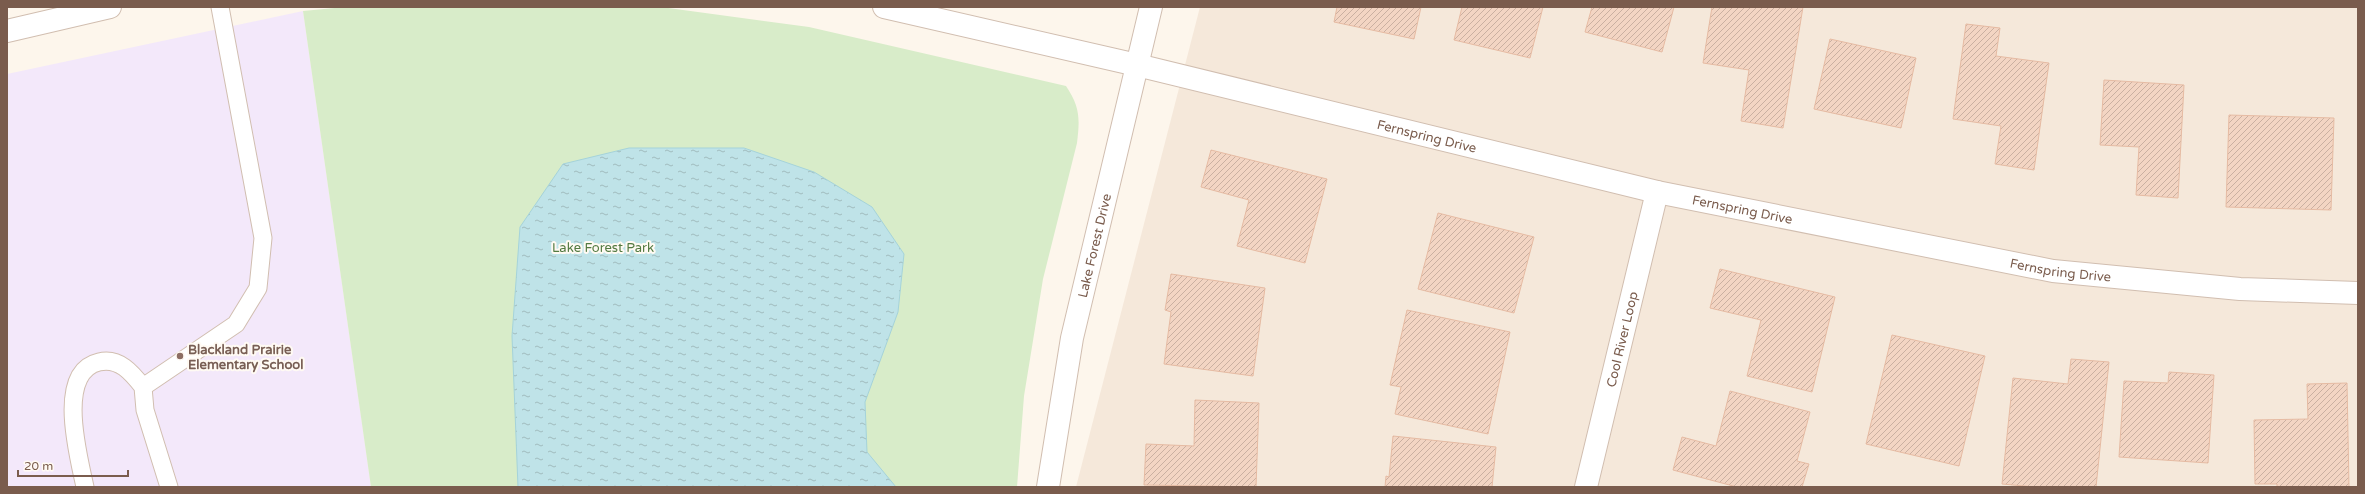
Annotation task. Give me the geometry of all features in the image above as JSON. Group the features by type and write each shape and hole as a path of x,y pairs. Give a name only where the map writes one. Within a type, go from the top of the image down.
{"street":[{"path":"7,31 110,7"},
{"name":"Fernspring Drive","path":"884,7 1137,64 1657,192 2053,271 2240,289 2358,293"},
{"name":"Lake Forest Drive","path":"1048,487 1072,338 1151,7"},
{"name":"Cool River Loop","path":"1586,487 1657,192"}],"lane":[{"path":"144,388 236,324 258,288 263,238 220,7"},
{"path":"85,487 73,429 74,397 82,373 93,363 106,360 122,365 144,388 144,410 169,487"}],"shaded area":[{"path":"1200,7 2358,7 2358,487 1076,487"},
{"name":"Blackland Prairie Elementary School","path":"303,11 371,487 7,487 7,74"}],"green space":[{"name":"Lake Forest Park","path":"345,7 661,7 809,27 1066,86 1071,93 1078,113 1079,126 1077,143 1043,279 1024,396 1017,487 371,487 303,11"}],"water":[{"path":"629,148 744,148 814,172 872,207 904,254 898,312 865,402 867,452 896,487 518,487 512,336 520,227 563,164"}],"building":[{"path":"1337,7 1421,7 1414,39 1334,22"},
{"path":"1462,7 1543,7 1530,58 1454,40"},
{"path":"1592,7 1674,7 1662,52 1585,32"},
{"path":"1712,7 1803,7 1783,128 1741,121 1749,70 1703,63"},
{"path":"1966,24 2000,28 1996,56 2049,63 2034,170 1995,164 2001,126 1953,119"},
{"path":"1830,39 1916,58 1901,128 1814,109"},
{"path":"2104,80 2184,85 2178,198 2136,195 2139,147 2100,145"},
{"path":"2229,115 2334,118 2331,210 2226,207"},
{"path":"1211,150 1327,179 1305,263 1237,246 1249,200 1201,187"},
{"path":"1438,213 1534,237 1514,313 1418,289"},
{"path":"1720,269 1835,297 1812,392 1747,376 1761,320 1710,308"},
{"path":"1171,274 1265,288 1253,376 1164,364 1171,312 1165,310"},
{"path":"1407,310 1510,332 1488,434 1395,414 1401,387 1390,385"},
{"path":"1892,335 1985,356 1959,466 1866,444"},
{"path":"2071,359 2109,362 2096,487 2035,487 2002,484 2013,378 2068,384"},
{"path":"2169,372 2214,375 2208,463 2119,457 2124,381 2168,383"},
{"path":"2347,383 2349,487 2277,487 2277,484 2255,484 2254,420 2308,419 2307,384"},
{"path":"1730,391 1810,412 1797,461 1809,464 1802,487 1737,487 1673,470 1682,437 1716,446"},
{"path":"1195,400 1259,403 1256,487 1144,485 1146,444 1194,446"},
{"path":"1393,436 1496,447 1492,487 1385,487 1386,476 1389,477"}],"place":[{"name":"Blackland Prairie Elementary School","path":"180,356"}]}
